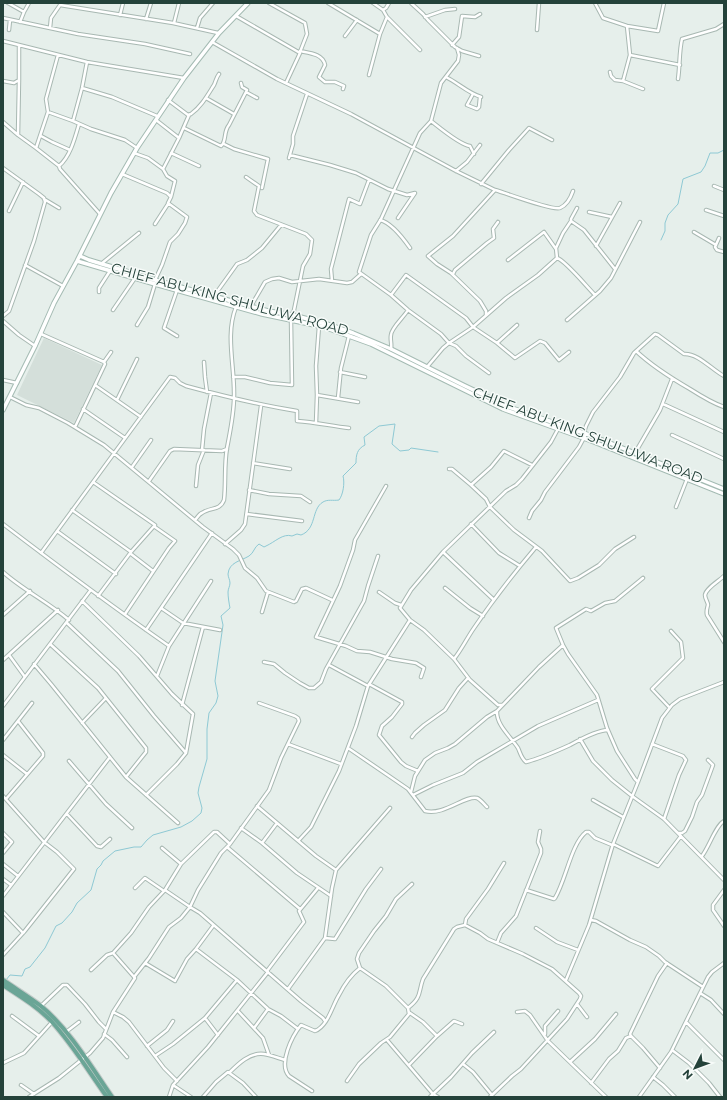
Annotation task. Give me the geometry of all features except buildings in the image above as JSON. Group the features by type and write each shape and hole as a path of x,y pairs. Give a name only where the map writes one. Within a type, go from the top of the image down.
{"main road":[{"path":"3,980 6,985 52,1022 112,1097"},
{"path":"6,985 41,1006 66,1032 107,1097"}],"street":[{"path":"8,3 24,12"},
{"path":"20,22 29,3"},
{"path":"120,15 123,3"},
{"path":"146,19 151,3"},
{"path":"174,23 179,3"},
{"path":"197,28 200,18 212,4 208,3"},
{"path":"3,410 18,383 54,302 137,148 184,78 219,33 248,3"},
{"path":"269,3 305,23 306,34 300,52 286,83"},
{"path":"328,3 380,34"},
{"path":"373,3 383,10 387,17 420,50"},
{"path":"383,10 389,3"},
{"path":"411,3 452,45 462,51 479,56"},
{"path":"537,30 539,3"},
{"path":"596,3 603,18 627,26 658,31 664,3"},
{"path":"50,28 51,18 61,4 174,23 219,33"},
{"path":"425,17 445,10 455,9"},
{"path":"452,45 459,37 462,16 475,17 480,14"},
{"path":"236,16 300,52 312,53 321,58 324,65 319,77 326,82 335,82 344,86 343,89"},
{"path":"369,75 380,34 387,17"},
{"path":"3,18 190,54"},
{"path":"9,30 10,20"},
{"path":"345,36 357,20"},
{"path":"678,79 682,39 716,29 724,24"},
{"path":"623,80 630,55 627,26"},
{"path":"3,41 87,62 184,78"},
{"path":"212,42 307,94 351,114 456,171 495,190 550,208 559,208 566,203 572,196 573,191"},
{"path":"18,135 19,46"},
{"path":"252,306 263,285 268,280 279,278 290,282 300,282 319,279 350,283 359,274 360,266 371,235 380,220 420,133 431,121 441,83 458,61 459,52 457,48"},
{"path":"36,148 48,112 46,99 58,55"},
{"path":"630,55 680,65"},
{"path":"74,120 87,62"},
{"path":"610,72 611,76 615,80 623,80 643,89"},
{"path":"163,169 189,115 195,112 206,98 219,74"},
{"path":"446,76 459,83 472,94 481,97 479,107 477,109 467,105 472,94"},
{"path":"3,81 14,83 19,80"},
{"path":"241,83 247,90 246,92 257,98"},
{"path":"82,88 112,97 156,118 179,138"},
{"path":"224,144 226,131 246,92"},
{"path":"307,94 293,136 290,156 330,165 356,173 407,196 415,193 398,218"},
{"path":"206,98 234,114"},
{"path":"168,100 189,115"},
{"path":"48,112 74,120 79,124 125,140 137,148"},
{"path":"431,121 459,142 470,146 474,154"},
{"path":"3,122 60,166 60,169 101,215"},
{"path":"60,166 70,150 79,124"},
{"path":"184,128 222,146 224,144 234,149 268,159 262,188"},
{"path":"481,184 508,150 529,128 552,140"},
{"path":"41,136 70,150"},
{"path":"456,171 467,162 480,145"},
{"path":"134,153 148,158 163,169 167,176 175,181 168,204 155,224"},
{"path":"171,153 199,166"},
{"path":"3,168 59,208"},
{"path":"122,174 171,196"},
{"path":"246,177 257,184 260,188 255,206 255,214 307,234 312,240 310,254 303,266 293,315"},
{"path":"332,281 331,269 349,199 360,204 369,180"},
{"path":"9,211 23,182"},
{"path":"714,186 724,190"},
{"path":"486,315 486,311 480,301 453,274 437,264 428,256 453,236 495,190"},
{"path":"3,316 9,311 34,241 45,206 44,198"},
{"path":"596,246 620,203"},
{"path":"137,325 148,307 155,282 170,242 178,234 187,219 186,216 168,204"},
{"path":"557,258 556,250 562,233 571,221 577,208"},
{"path":"706,210 724,216"},
{"path":"589,212 612,216"},
{"path":"380,220 397,232 410,248"},
{"path":"571,221 584,230 615,269"},
{"path":"453,274 471,256 494,238 493,229 498,222"},
{"path":"567,320 600,291 611,278 640,222"},
{"path":"212,300 237,264 247,260 262,248 281,225"},
{"path":"508,260 544,232 556,250"},
{"path":"694,232 716,245 717,250 724,252"},
{"path":"101,264 139,233"},
{"path":"716,245 719,238"},
{"name":"CHIEF ABU KING SHULUWA ROAD","path":"80,256 155,282 330,325 391,349 413,363 427,368 509,407 636,453 724,489"},
{"path":"557,258 559,258 595,295"},
{"path":"427,368 443,348 473,327 506,298 538,275 557,258"},
{"path":"77,261 135,278 155,282 236,307 319,326 349,336 413,363 503,409 558,429 585,435 724,494"},
{"path":"25,265 63,286"},
{"path":"99,292 110,271"},
{"path":"359,274 391,295 408,310 441,334 449,343 456,346 466,356 489,373"},
{"path":"391,295 406,275 466,318 473,327 497,343 515,358 540,341 545,343 559,360 569,352"},
{"path":"113,310 135,278"},
{"path":"177,290 164,328 177,336"},
{"path":"195,520 202,512 215,509 222,504 224,495 226,457 234,399 231,367 231,329 232,316 236,307"},
{"path":"391,349 392,341 390,336 408,310"},
{"path":"233,377 241,376 270,383 292,385 291,320"},
{"path":"3,321 35,346"},
{"path":"497,343 517,325"},
{"path":"316,423 316,366 319,326"},
{"path":"41,334 104,362"},
{"path":"529,518 545,492 579,447 585,435 586,426 593,412 620,378 636,351 655,334 684,354 690,354 705,362 724,376"},
{"path":"338,398 340,372 349,336"},
{"path":"636,351 644,359 672,379 710,401 724,407"},
{"path":"75,427 105,364 104,362 111,352"},
{"path":"117,400 137,359"},
{"path":"196,486 198,465 203,450 209,392 205,377 204,362"},
{"path":"340,372 365,376"},
{"path":"41,553 170,377 175,378 183,385 234,399 261,406 297,411 297,421 320,423 325,426 349,428"},
{"path":"636,453 663,404 672,379"},
{"path":"3,380 18,383"},
{"path":"95,385 141,417"},
{"path":"317,395 358,402"},
{"path":"10,397 26,405 39,408 75,427 114,453 236,552 245,568 257,578 268,591 294,602 302,589 306,588 332,600"},
{"path":"663,404 724,432"},
{"path":"225,544 243,528 261,406"},
{"path":"83,409 125,438"},
{"path":"502,705 498,705 468,678 454,659 424,630 410,620 400,609 411,590 443,552 506,491 516,485 554,438 558,429"},
{"path":"672,435 724,459"},
{"path":"132,467 152,440"},
{"path":"149,482 170,451 173,449 222,451 227,449"},
{"path":"222,451 226,457"},
{"path":"471,485 491,467 504,451 532,465"},
{"path":"253,463 290,469"},
{"path":"449,469 452,469 471,485 486,499 490,507 514,530 543,553 569,580 572,581 599,565 615,549 634,537"},
{"path":"697,482 699,478"},
{"path":"676,506 687,479"},
{"path":"92,482 175,541 125,614"},
{"path":"386,486 355,540 349,560 316,638 340,644 357,651 370,652 385,657 416,663 424,668 421,677"},
{"path":"249,490 269,494 301,496 310,502"},
{"path":"72,510 153,571"},
{"path":"246,514 302,521"},
{"path":"3,524 90,591 169,646"},
{"path":"471,524 499,553 520,566"},
{"path":"98,596 131,553 154,527"},
{"path":"57,531 116,574"},
{"path":"146,630 212,533"},
{"path":"454,659 494,600 536,547"},
{"path":"443,552 494,600"},
{"path":"264,662 274,664 292,678 313,689 318,686 364,601 378,556"},
{"path":"3,572 14,582 58,610 69,620"},
{"path":"724,576 711,587 705,596 708,604 706,611 707,615 724,642"},
{"path":"638,782 635,780 624,762 607,729 598,700 592,687 563,646 556,628 586,609 591,611 605,603 615,601 643,578"},
{"path":"157,677 169,646 211,581"},
{"path":"445,588 470,608 483,616"},
{"path":"3,615 30,591"},
{"path":"3,706 90,591"},
{"path":"262,612 268,591"},
{"path":"380,592 395,603 401,605"},
{"path":"82,601 139,656 182,704 191,711 193,716 186,753 146,795"},
{"path":"161,608 183,623 220,630"},
{"path":"3,660 58,610"},
{"path":"299,840 311,827 341,764 348,748 369,685 385,657 410,620"},
{"path":"67,623 118,671 186,753"},
{"path":"182,704 203,627"},
{"path":"670,707 652,689 682,658 681,642 671,631"},
{"path":"50,644 86,676 106,698 147,749 126,777"},
{"path":"412,794 418,771 429,756 455,744 486,717 498,710 539,667 563,646"},
{"path":"9,655 25,677"},
{"path":"34,664 126,777 178,823"},
{"path":"329,665 402,702 392,717 382,726 379,735 401,762 418,771"},
{"path":"412,737 414,733 424,724 445,710 459,688 468,678"},
{"path":"566,980 591,920 612,845 662,718 670,707 680,699 724,682"},
{"path":"82,723 106,698"},
{"path":"412,794 463,773 477,762 538,726 598,700"},
{"path":"3,740 32,703"},
{"path":"29,1097 48,1086 83,1059 99,1044 113,1012 135,980 134,977 169,928 181,918 190,907 201,884 221,853 230,844 271,786 299,721 298,718 259,703"},
{"path":"498,705 497,717 508,735 514,741 524,760 527,762 607,729"},
{"path":"3,955 24,932 74,869 57,852 44,842 4,798 43,756 18,720"},
{"path":"580,739 594,761 612,780 664,819 724,880"},
{"path":"288,744 341,764"},
{"path":"652,744 683,756 686,760 679,775 664,819"},
{"path":"348,748 378,768 412,794 424,811 443,811 460,802 476,798 479,799 486,807"},
{"path":"3,755 27,774"},
{"path":"3,896 110,758"},
{"path":"678,833 682,833 684,831 705,787 713,765 708,760"},
{"path":"69,761 89,785 132,828"},
{"path":"593,800 623,817"},
{"path":"257,806 299,840 316,856 336,870"},
{"path":"288,989 325,938 336,870 390,808"},
{"path":"66,814 97,846 101,847 110,839"},
{"path":"702,856 709,847 720,824 724,821"},
{"path":"262,843 277,823"},
{"path":"241,828 262,843 297,873 331,896"},
{"path":"497,943 498,938 507,924 516,916 523,895 542,852 538,842 540,831"},
{"path":"91,970 107,955 113,953 131,933 149,907 164,891 181,864 214,832 217,832 230,844"},
{"path":"526,890 554,899 556,898 565,877 575,846 586,832 589,832 595,838 658,866 681,836"},
{"path":"3,833 12,842 3,853"},
{"path":"227,847 300,909"},
{"path":"162,848 181,864"},
{"path":"465,925 466,919 488,889 504,863"},
{"path":"3,864 18,876"},
{"path":"325,938 335,939 366,889 381,869"},
{"path":"136,888 145,878 200,913 213,926 325,1021"},
{"path":"3,879 11,885"},
{"path":"412,884 396,899 386,916 359,953 357,959 360,968 386,986 408,1008 410,1013 423,1022 437,1036"},
{"path":"169,1097 173,1085 238,1012 304,922 299,913 300,909 318,888"},
{"path":"724,890 713,905 713,910 724,926"},
{"path":"3,912 23,933 24,932"},
{"path":"591,920 596,921 646,947 704,988"},
{"path":"408,1008 418,999 421,994 423,979 454,930 457,927 465,925 492,941 552,968 581,996 572,1013 548,1040 521,1069 491,1096 472,1072 463,1064"},
{"path":"145,963 175,981 187,959 213,926"},
{"path":"536,928 557,942 578,950"},
{"path":"492,941 498,938"},
{"path":"196,949 237,980 268,1009 281,1016 298,1029"},
{"path":"113,953 134,977"},
{"path":"660,1068 631,1036 631,1031 658,976 667,963"},
{"path":"639,1097 672,1050 700,993 704,988 705,982 712,972 724,963"},
{"path":"312,1091 287,1075 285,1070 285,1060 291,1041 302,1025 316,1030 325,1021 338,995 347,982 360,968"},
{"path":"155,1056 174,1044 205,1018 237,980"},
{"path":"41,1006 63,985 67,985 106,1029"},
{"path":"700,993 711,1000 724,1014"},
{"path":"577,1004 587,1017"},
{"path":"254,1028 268,1009"},
{"path":"517,1012 525,1011 548,1040 606,1097"},
{"path":"545,1035 544,1026 558,1011"},
{"path":"113,1012 129,1022 164,1068 177,1081"},
{"path":"238,1012 265,1040 266,1049 270,1056"},
{"path":"348,1081 359,1064 381,1042 387,1040 404,1022 410,1013"},
{"path":"570,1062 595,1040 616,1014"},
{"path":"12,1016 39,1036"},
{"path":"323,1018 328,1016"},
{"path":"205,1018 218,1035"},
{"path":"148,1046 167,1030 173,1021"},
{"path":"409,1065 454,1021 462,1024"},
{"path":"3,1063 24,1053 52,1022"},
{"path":"66,1032 79,1022"},
{"path":"686,1022 724,1060"},
{"path":"430,1097 451,1078 472,1053 494,1032"},
{"path":"104,1034 117,1045 127,1057"},
{"path":"591,1083 609,1059 618,1051 626,1038 631,1036"},
{"path":"387,1040 433,1094 438,1097"},
{"path":"263,1054 266,1049"},
{"path":"672,1050 689,1063 709,1083 720,1097"},
{"path":"203,1097 223,1076 229,1073 247,1057 263,1054 285,1060"},
{"path":"229,1073 256,1097"},
{"path":"653,1077 675,1097"},
{"path":"21,1085 34,1094"},
{"path":"173,1085 191,1097"}],"shaded area":[{"path":"44,338 102,365 74,423 17,395"}],"waterway":[{"path":"661,240 665,231 665,223 668,215 678,204 683,179 701,172 710,153 718,153 724,150"},
{"path":"6,980 10,975 22,976 25,969 30,967 45,948 56,926 62,923 72,912 77,903 91,890 97,869 103,861 115,851 141,847 153,835 181,827 192,821 201,813 202,808 198,793 207,759 207,729 209,713 216,703 218,696 215,681 223,625 221,616 230,608 228,592 230,583 228,574 233,564 251,555 259,544 264,547 282,537 297,534 301,535 306,532 312,524 319,505 323,502 339,500 342,495 344,482 343,476 356,463 358,452 360,448 365,445 364,437 379,426 395,424 392,444 400,451 409,450 411,448 438,452"}]}
